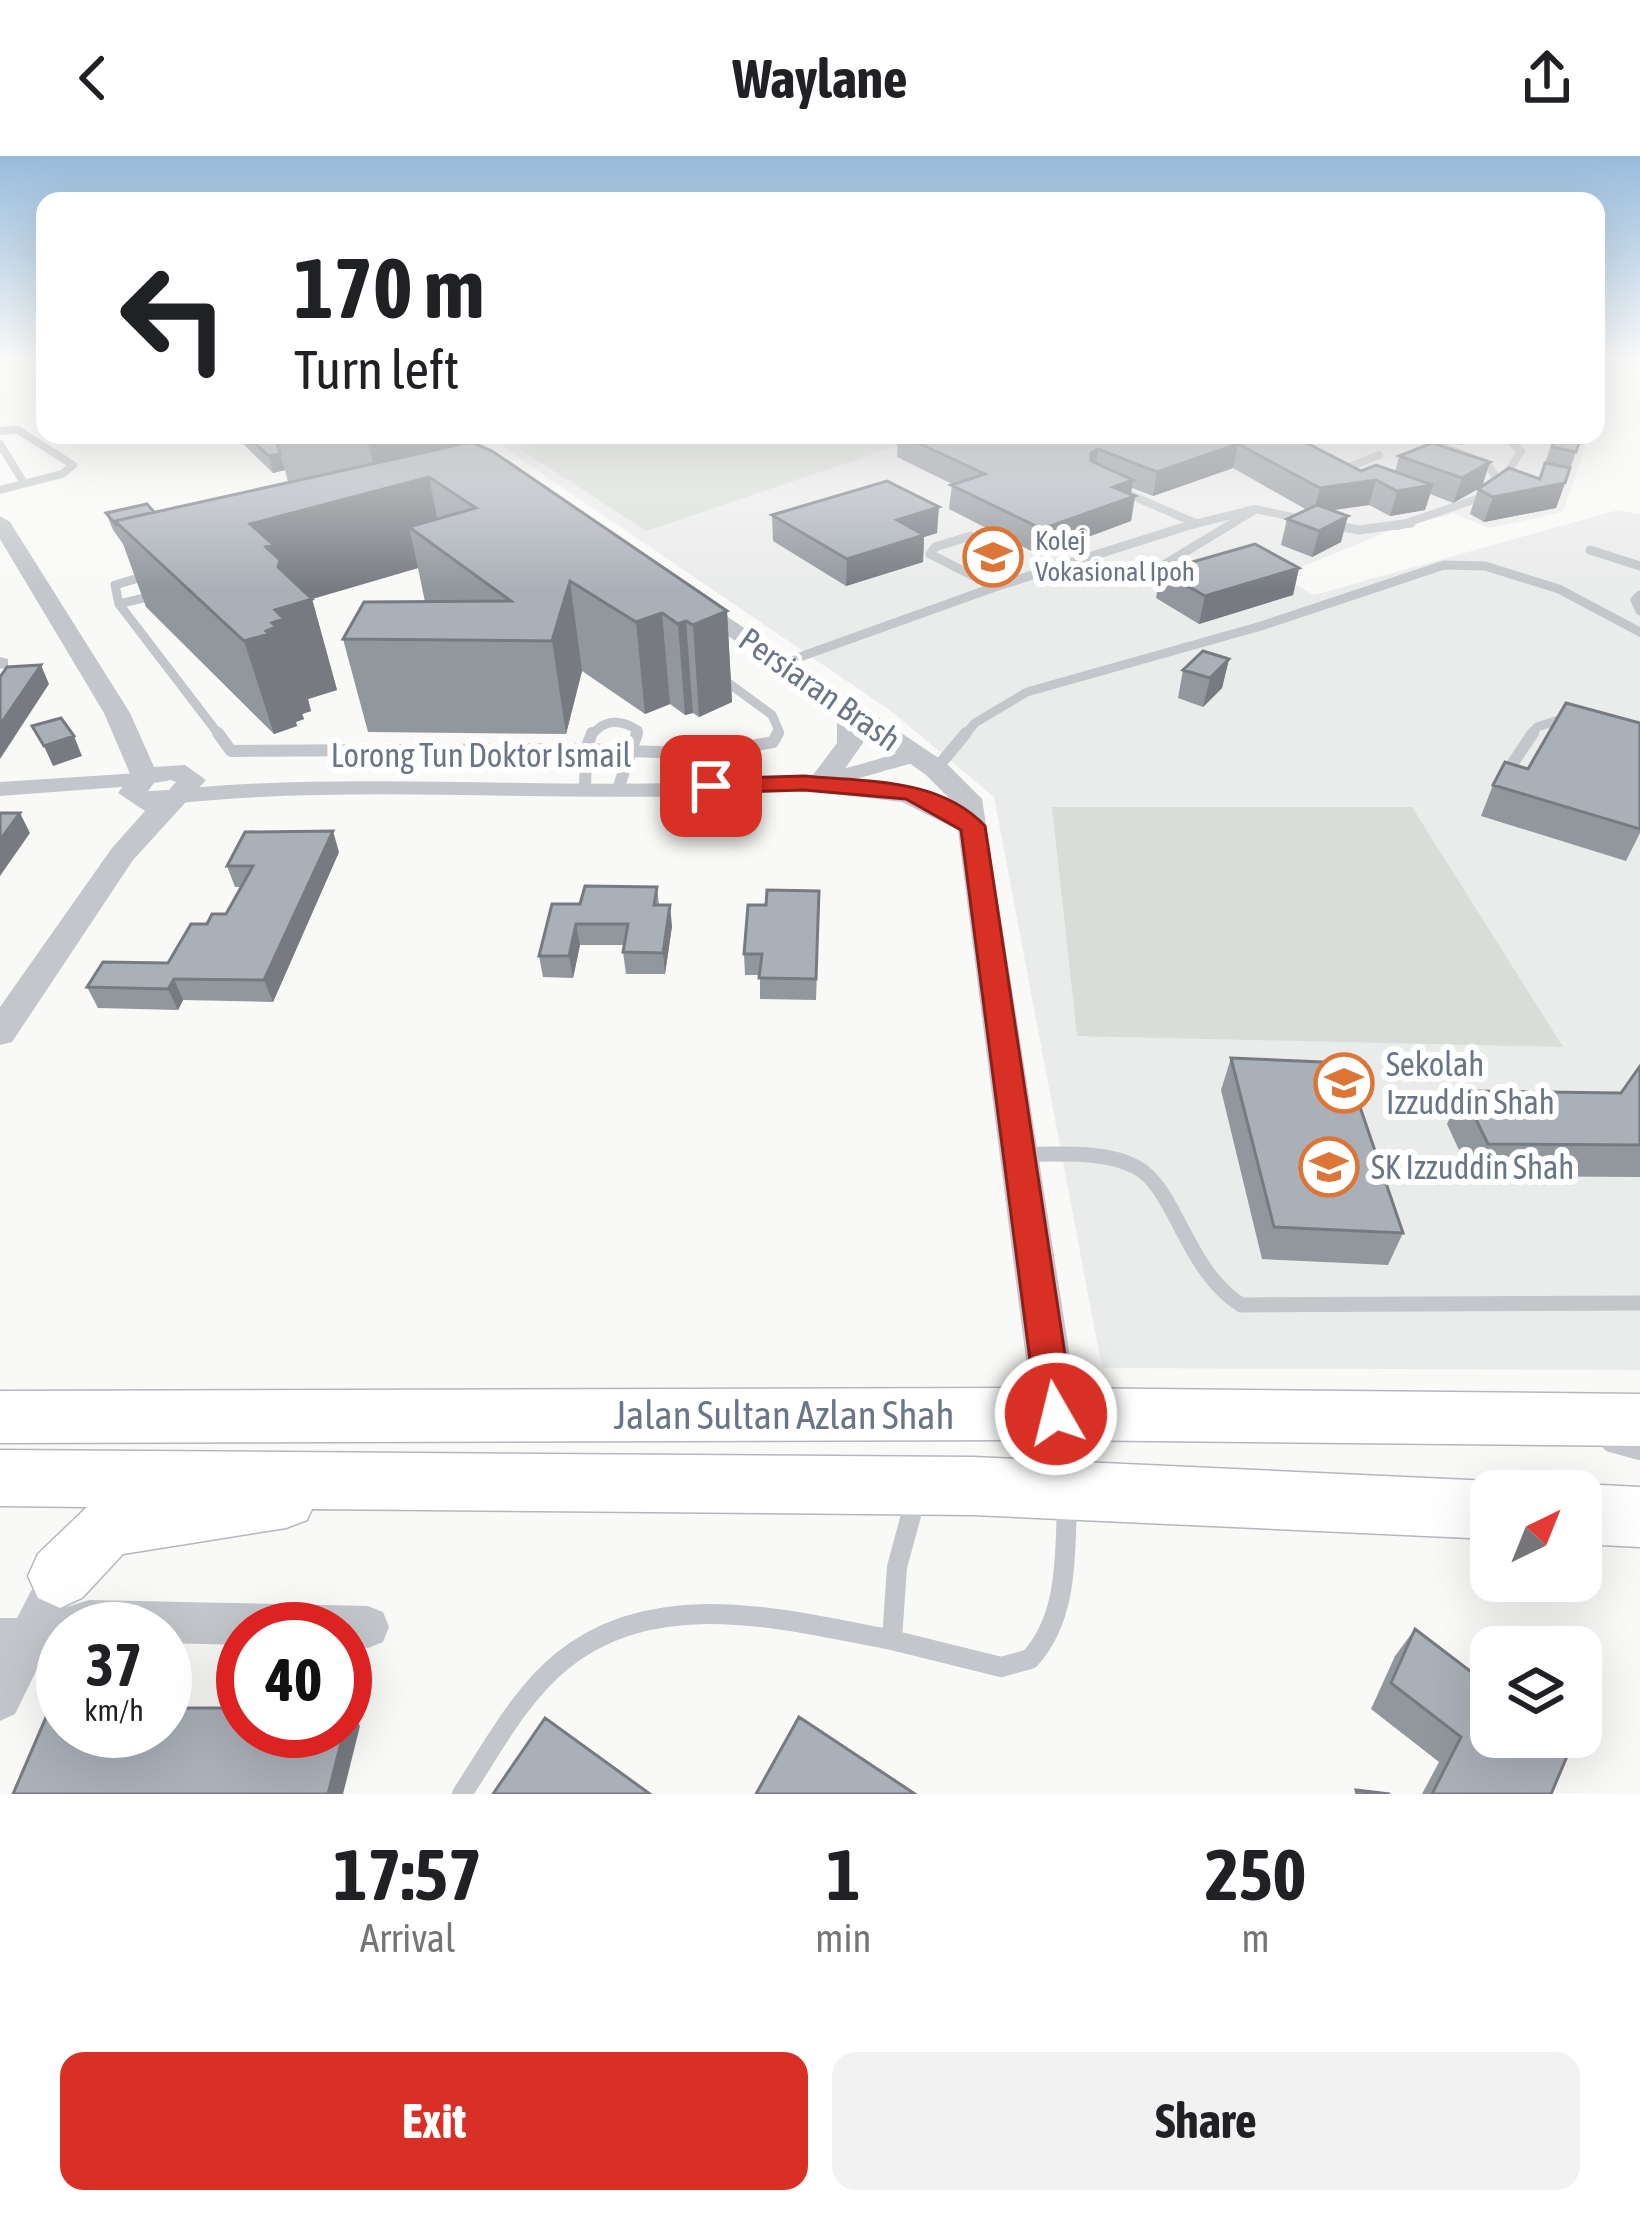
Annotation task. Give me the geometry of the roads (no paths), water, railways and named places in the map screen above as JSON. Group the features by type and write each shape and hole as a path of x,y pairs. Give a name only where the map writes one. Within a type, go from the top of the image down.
{"main road":[{"name":"Jalan Sultan Azlan Shah","path":"0,1417 1056,1414 1640,1420"},
{"path":"0,1451 295,1454 349,1480"},
{"name":"Jalan Sultan Azlan Shah","path":"0,1478 920,1486 1470,1509"},
{"path":"59,1576 104,1531 136,1520 258,1504 349,1480"},
{"path":"1602,1515 1640,1517"}],"street":[{"path":"0,522 159,787 122,854 0,1033"},
{"name":"Persiaran Brash","path":"668,584 917,755 968,799 1056,1414"},
{"path":"850,710 850,743 824,778 932,800 973,826"},
{"name":"Lorong Tun Doktor Ismail","path":"0,789 618,789 824,778 917,755"},
{"path":"0,1699 13,1639 59,1576"},
{"path":"13,1639 89,1621 216,1624"}],"lane":[{"path":"0,444 24,483"},
{"path":"0,490 62,474 73,465 40,444"},
{"path":"1437,444 1487,464 1501,484"},
{"path":"783,663 1193,522 1259,507 1374,531 1449,510 1496,491 1521,452 1513,444"},
{"path":"1344,469 1379,455"},
{"path":"1325,462 1365,477"},
{"path":"1508,473 1527,477"},
{"path":"1115,489 1193,522"},
{"path":"1428,502 1449,510"},
{"path":"1145,576 1259,507"},
{"path":"970,536 935,547 930,554 995,587"},
{"path":"1591,550 1640,566"},
{"path":"917,755 1027,692 1261,626 1444,565 1485,566 1558,590 1640,632"},
{"path":"158,572 116,584 119,604 231,751 741,752 773,742 778,731 772,715 699,662"},
{"path":"119,604 170,591"},
{"path":"1640,595 1635,600 1640,611"},
{"path":"1503,778 1538,727 1576,715 1593,717"},
{"path":"585,789 592,728 622,722 638,730 618,789"},
{"path":"1019,1154 1124,1163 1147,1173 1211,1287 1241,1305 1640,1303"},
{"path":"1442,1418 1463,1430 1600,1439 1640,1450"},
{"path":"892,1640 896,1553 920,1486"},
{"path":"462,1794 510,1724 562,1661 604,1636 673,1619 734,1612 892,1640 1008,1668 1034,1658 1052,1636 1068,1490"}],"place":[{"name":"Kolej Vokasional Ipoh","path":"993,557"},
{"name":"Sekolah Izzuddin Shah","path":"1344,1083"},
{"name":"SK Izzuddin Shah","path":"1329,1167"}]}
